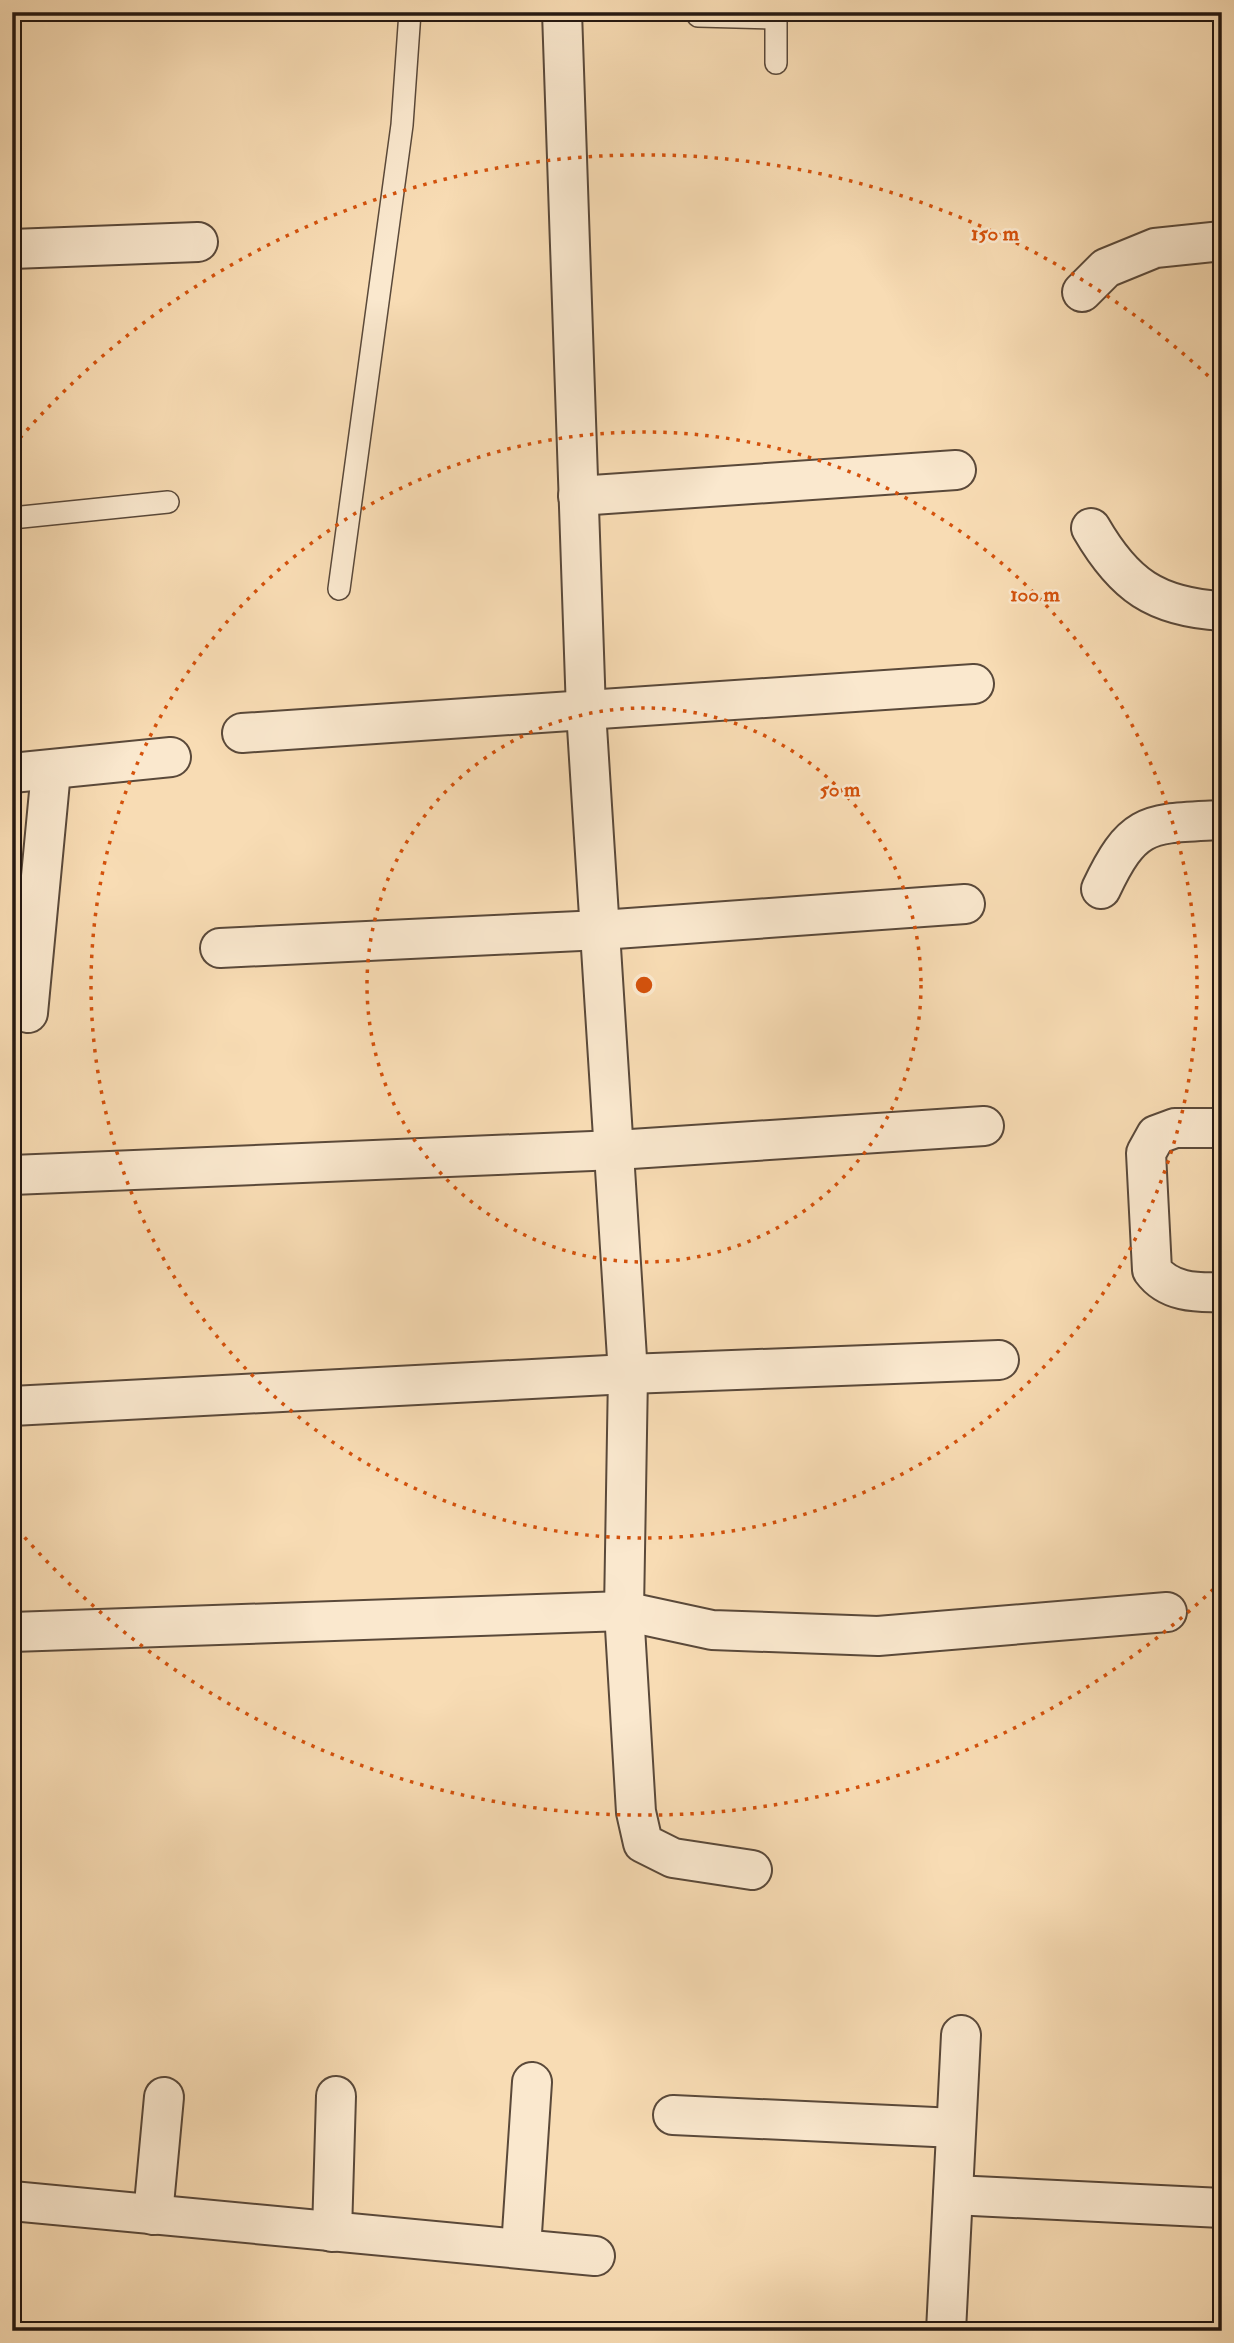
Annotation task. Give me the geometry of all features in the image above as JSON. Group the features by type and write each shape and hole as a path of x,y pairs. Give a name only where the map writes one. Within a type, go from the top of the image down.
{"street":[{"path":"562,12 586,710 616,1150 628,1374 624,1611 636,1812 643,1843 673,1858 752,1870"},
{"path":"1082,292 1106,268 1155,248 1222,241"},
{"path":"12,249 198,242"},
{"path":"578,496 956,470"},
{"path":"1091,528 1122,574 1149,595 1186,609 1222,611"},
{"path":"242,733 974,684"},
{"path":"12,773 171,757"},
{"path":"28,1013 51,771"},
{"path":"1101,889 1131,837 1171,823 1222,820"},
{"path":"220,948 601,930 965,904"},
{"path":"12,1175 616,1150 984,1126"},
{"path":"1222,1128 1175,1128 1156,1135 1146,1153 1152,1270 1161,1283 1174,1288 1222,1292"},
{"path":"12,1406 628,1374 999,1360"},
{"path":"12,1632 624,1611 712,1630 878,1636 1167,1612"},
{"path":"946,2331 961,2035"},
{"path":"521,2248 532,2082"},
{"path":"332,2232 337,2096"},
{"path":"153,2215 164,2097"},
{"path":"673,2115 956,2128"},
{"path":"953,2196 1222,2208"},
{"path":"12,2201 595,2256"}],"lane":[{"path":"340,589 402,125 410,12"},
{"path":"698,16 776,15 776,63"},
{"path":"12,519 168,502"}]}
